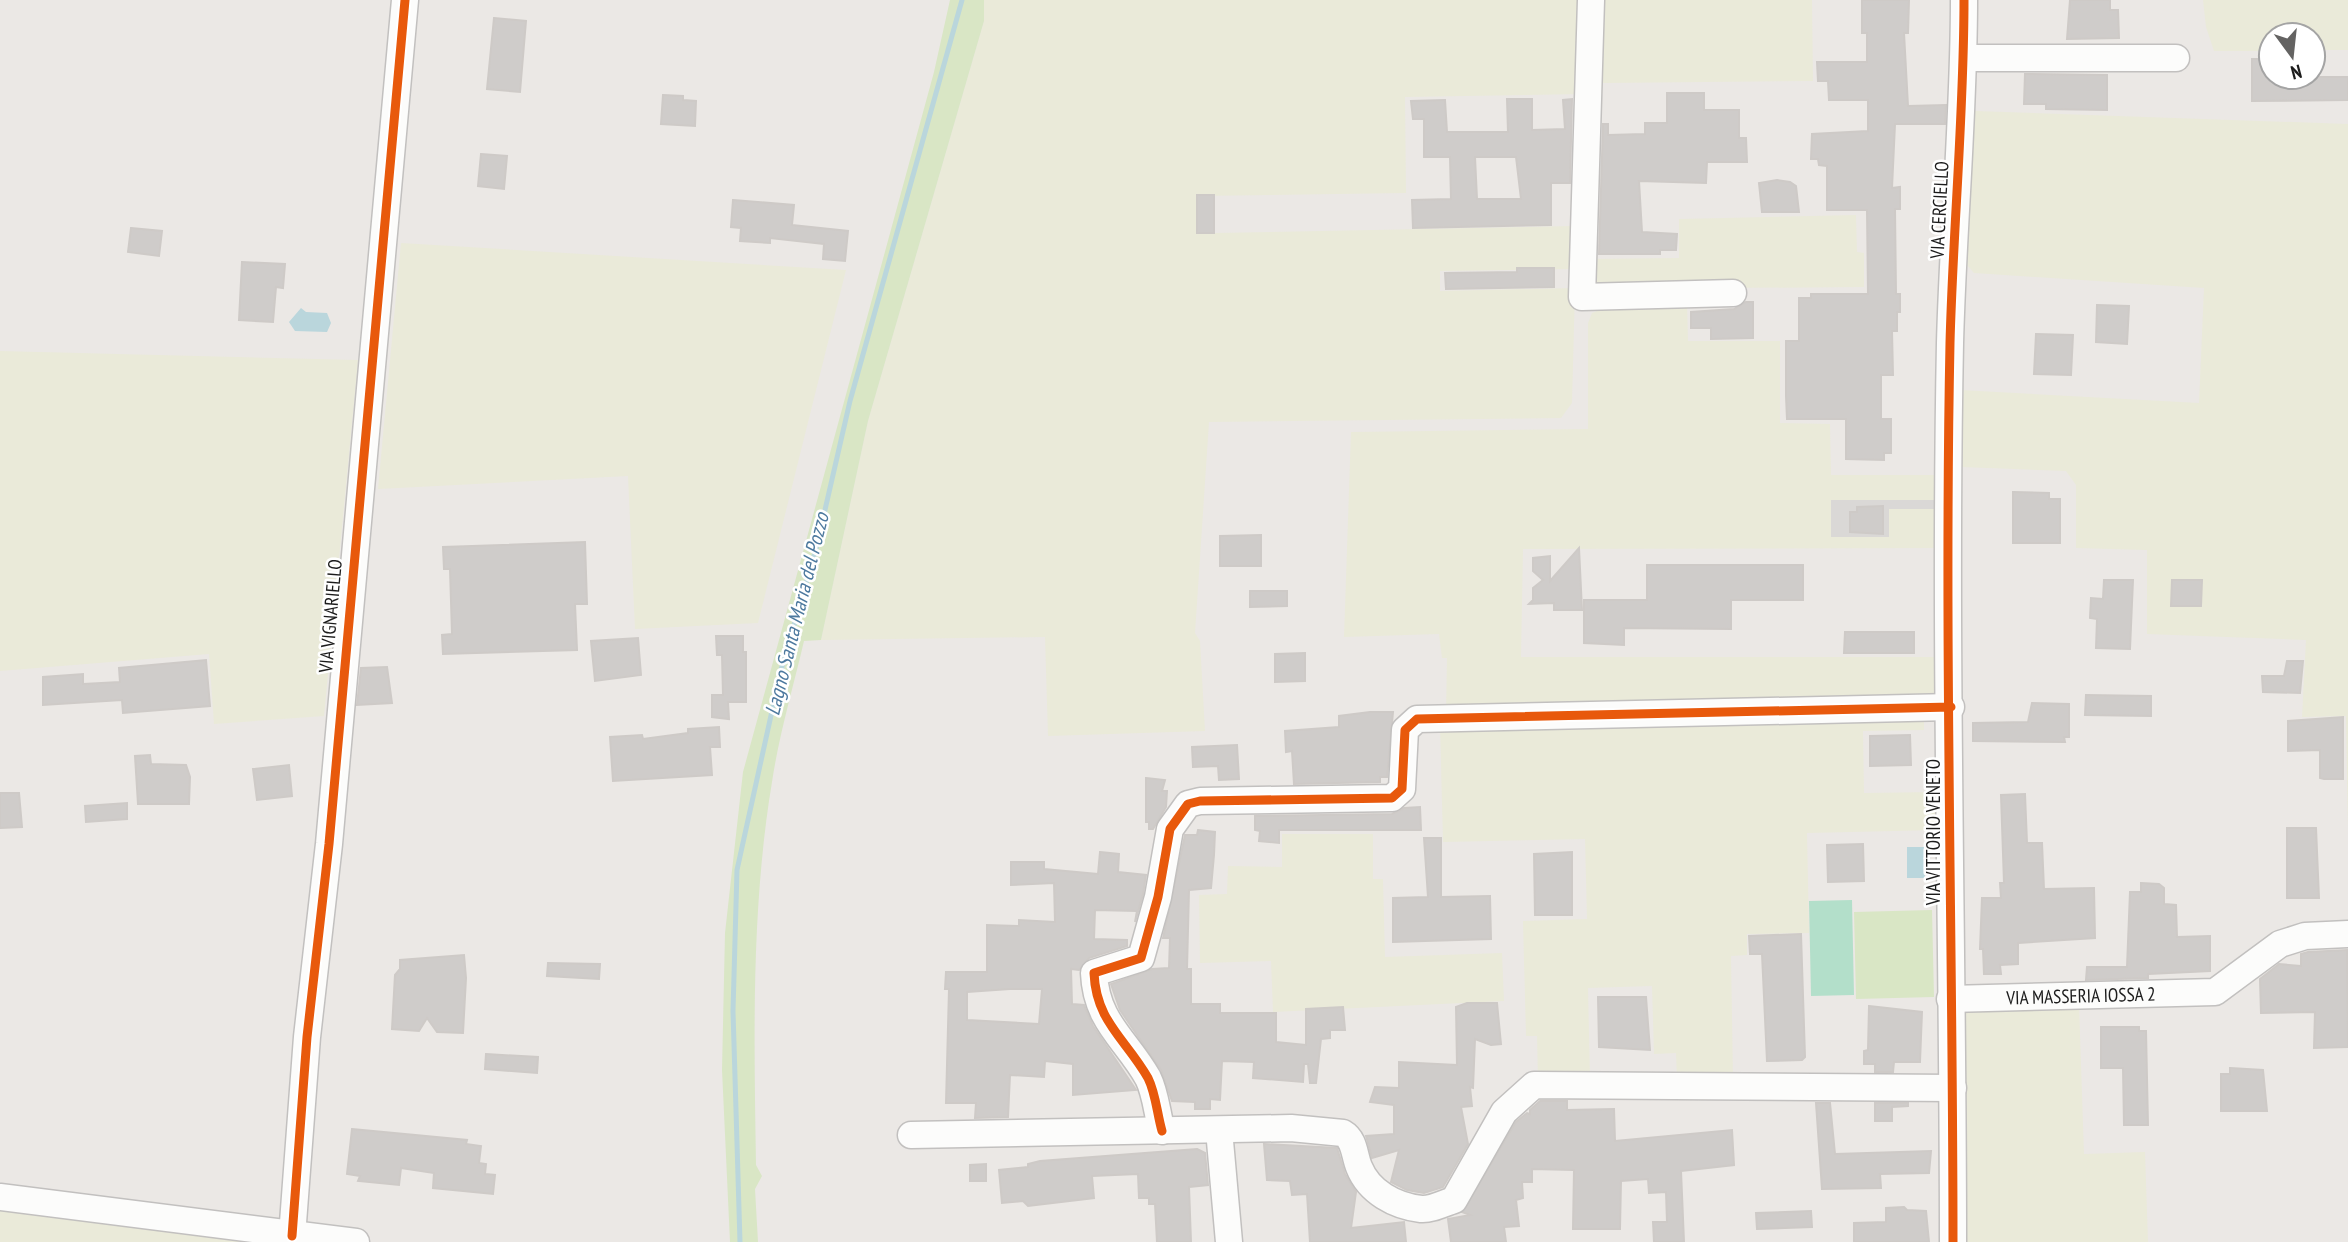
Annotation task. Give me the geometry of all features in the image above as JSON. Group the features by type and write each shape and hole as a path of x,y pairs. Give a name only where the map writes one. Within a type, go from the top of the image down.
{"street":[{"name":"VIA VIGNARIELLO","path":"294,1239 306,1037 329,844 405,0"},
{"path":"1591,0 1582,296 1733,293"},
{"name":"VIA CERCIELLO","path":"1950,422 1953,276 1965,0"},
{"path":"1964,58 2176,58"},
{"name":"VIA VITTORIO VENETO","path":"1950,422 1950,999 1953,1242"},
{"path":"1162,1131 1147,1078 1123,1047 1097,1004 1094,973 1141,958 1158,897 1170,829 1188,804 1392,798 1402,789 1405,730 1417,719 1951,707"},
{"name":"VIA MASSERIA IOSSA 2","path":"1950,999 2214,992 2280,944 2305,936 2348,934"},
{"path":"911,1135 1291,1128 1343,1133 1350,1137 1361,1171 1373,1188 1394,1201 1424,1209 1454,1200 1504,1112 1534,1085 1953,1088"},
{"path":"1219,1130 1229,1242"},
{"path":"0,1197 294,1239 356,1242"}],"shaded area":[{"path":"1830,500 1936,500 1936,509 1889,537 1830,537"}],"green space":[{"path":"950,0 984,0 984,21 868,421 821,640 804,641 775,764 760,877 755,973 756,1165 762,1176 755,1189 758,1242 730,1242 722,1070 725,933 743,772 934,72"},
{"path":"984,0 1583,0 1584,94 1405,97 1406,193 1197,196 1214,233 1575,226 1575,269 1440,271 1440,291 1575,288 1572,403 1561,418 1209,422 1195,633 1200,641 1205,731 1048,736 1045,637 821,640 868,421 984,21"},
{"path":"1602,0 1812,0 1813,81 1603,83"},
{"path":"2203,0 2348,0 2348,50 2327,50 2327,21 2257,21 2257,51 2214,51 2206,27"},
{"path":"1975,111 2348,124 2348,831 2346,716 2302,717 2306,640 2147,634 2147,550 2076,548 2076,485 2066,471 1961,467 1960,390 2199,403 2204,288 1974,273 1966,264"},
{"path":"1856,215 1857,252 1864,253 1864,287 1589,289 1589,259 1679,258 1679,219"},
{"path":"401,243 846,270 758,623 635,629 628,476 378,489"},
{"path":"1687,302 1688,341 1780,341 1780,423 1830,424 1831,475 1937,475 1936,500 1831,500 1831,537 1889,537 1889,509 1936,509 1936,548 1523,549 1521,657 1937,657 1937,702 1446,714 1447,658 1442,658 1439,634 1344,637 1351,432 1588,429 1588,323 1592,313 1605,308"},
{"path":"0,351 358,360 324,716 214,724 209,654 0,671"},
{"path":"1924,713 1924,730 1863,731 1864,793 1937,792 1938,830 1807,833 1809,933 1747,934 1747,955 1731,956 1733,1079 1677,1080 1676,1053 1654,1054 1652,986 1588,988 1590,1080 1538,1081 1537,1036 1526,1036 1523,921 1587,919 1585,839 1443,842 1440,724"},
{"path":"1282,834 1373,834 1373,879 1383,879 1385,957 1502,953 1504,1001 1273,1012 1271,961 1200,963 1199,895 1227,894 1228,866 1282,867"},
{"path":"1852,900 1854,995 1811,996 1809,901"},
{"path":"1932,910 1934,997 1856,999 1854,912"},
{"path":"2079,1004 2084,1154 2145,1152 2148,1242 1964,1242 1967,1011"},
{"path":"0,1208 271,1242 0,1242"}],"water":[{"path":"301,308 306,312 327,313 331,323 327,332 295,331 289,322"},
{"path":"1907,847 1924,847 1925,878 1907,878"}],"building":[{"path":"1862,0 1909,0 1908,33 1904,33 1908,106 1946,105 1945,124 1895,124 1892,188 1900,187 1900,209 1895,209 1896,294 1900,294 1900,312 1897,312 1897,331 1892,331 1893,375 1881,375 1881,419 1891,419 1891,453 1884,453 1884,460 1846,459 1846,419 1787,419 1786,341 1799,341 1799,298 1811,298 1811,294 1868,294 1867,210 1827,210 1827,166 1819,165 1818,159 1811,159 1812,134 1868,131 1868,100 1829,100 1828,81 1818,81 1817,62 1867,62 1867,33 1862,33"},
{"path":"2070,0 2110,0 2110,10 2118,10 2119,38 2067,39"},
{"path":"494,18 526,21 520,92 487,89"},
{"path":"2252,59 2257,59 2257,91 2327,91 2327,77 2348,77 2348,100 2252,101"},
{"path":"2025,74 2107,75 2107,110 2046,109 2046,104 2024,104"},
{"path":"1667,93 1704,93 1704,110 1739,110 1739,138 1746,138 1747,162 1707,162 1706,183 1639,181 1642,232 1677,234 1676,250 1660,250 1660,254 1599,254 1603,124 1608,124 1608,135 1645,134 1645,123 1667,123"},
{"path":"663,95 683,96 683,100 696,101 695,126 661,124"},
{"path":"1507,99 1532,99 1532,130 1565,129 1563,100 1572,99 1570,183 1551,183 1551,225 1413,228 1412,200 1451,199 1450,157 1424,157 1424,119 1413,119 1411,101 1445,100 1447,132 1508,132","holes":["1475,157 1516,157 1521,199 1477,199"]},
{"path":"481,154 507,156 504,189 478,186"},
{"path":"1777,180 1796,186 1799,212 1762,212 1759,183"},
{"path":"1197,195 1214,195 1214,233 1197,233"},
{"path":"733,200 794,205 792,225 848,231 845,261 823,259 824,244 770,238 770,243 740,241 741,228 731,227"},
{"path":"131,228 162,231 159,256 128,252"},
{"path":"242,262 285,264 283,288 276,287 273,322 239,320"},
{"path":"1517,268 1554,268 1554,287 1446,289 1445,273 1517,272"},
{"path":"1746,302 1753,302 1753,338 1711,339 1711,328 1691,328 1691,312 1734,309"},
{"path":"2097,305 2129,306 2127,344 2096,342"},
{"path":"2036,334 2073,335 2071,375 2034,374"},
{"path":"2013,492 2049,493 2049,499 2060,499 2060,543 2013,543"},
{"path":"1883,506 1883,534 1850,532 1850,512 1857,512 1857,507"},
{"path":"1261,535 1261,566 1220,566 1220,536"},
{"path":"585,542 587,604 575,604 577,650 443,654 442,635 452,634 450,569 444,569 443,547"},
{"path":"1579,548 1582,610 1554,610 1554,603 1529,604 1533,600 1533,588 1543,580 1533,571 1533,558 1550,556 1550,581"},
{"path":"1647,565 1803,565 1803,600 1731,600 1731,629 1624,628 1624,645 1584,643 1584,600 1647,600"},
{"path":"2104,580 2133,580 2130,649 2096,648 2097,619 2090,618 2091,598 2103,599"},
{"path":"2172,580 2202,580 2201,606 2171,606"},
{"path":"1250,591 1287,591 1287,606 1250,607"},
{"path":"1845,632 1914,632 1914,653 1844,653"},
{"path":"716,636 743,636 743,652 746,652 746,702 728,702 729,719 712,717 712,695 723,695 722,655 717,655"},
{"path":"638,638 641,675 595,681 591,641"},
{"path":"1305,653 1305,681 1275,682 1275,654"},
{"path":"206,660 210,706 123,713 122,700 43,705 43,677 83,674 83,684 120,682 119,668"},
{"path":"2287,661 2303,661 2300,693 2263,692 2262,676 2284,676"},
{"path":"387,667 392,703 357,705 361,668"},
{"path":"2086,695 2151,696 2151,716 2085,715"},
{"path":"2032,703 2069,704 2069,737 2064,737 2065,742 1973,741 1973,723 2028,722"},
{"path":"1393,712 1387,777 1380,777 1380,782 1294,784 1292,751 1286,752 1285,731 1339,727 1339,716"},
{"path":"2343,717 2343,779 2320,778 2320,750 2288,751 2288,721"},
{"path":"719,727 720,747 710,747 712,775 613,781 610,737 642,735 643,739 688,733 688,729"},
{"path":"1910,735 1911,765 1870,766 1870,736"},
{"path":"1237,745 1239,779 1219,780 1218,766 1193,767 1192,747"},
{"path":"150,755 151,764 186,765 190,777 189,804 138,804 135,756"},
{"path":"289,765 292,796 257,800 253,769"},
{"path":"1146,778 1165,780 1162,791 1167,791 1166,807 1153,829 1149,829 1149,822 1146,822"},
{"path":"0,793 19,793 22,827 0,828"},
{"path":"2025,794 2027,843 2042,843 2044,889 2094,888 2095,938 2018,943 2018,964 2000,965 2001,974 1984,974 1983,949 1980,949 1982,898 2001,898 2000,883 2004,883 2001,795"},
{"path":"127,803 127,819 86,822 85,806"},
{"path":"1420,807 1421,830 1279,830 1279,843 1259,841 1260,831 1255,830 1255,816 1392,814 1404,808"},
{"path":"2287,828 2316,828 2319,898 2287,898"},
{"path":"1198,830 1215,832 1211,888 1189,890 1187,969 1191,969 1191,1004 1220,1004 1220,1013 1276,1013 1276,1042 1306,1045 1306,1009 1343,1007 1345,1030 1330,1030 1330,1038 1321,1039 1316,1083 1310,1083 1308,1064 1304,1064 1303,1082 1253,1078 1254,1062 1222,1061 1220,1100 1210,1099 1210,1109 1195,1109 1195,1102 1172,1101 1161,1070 1120,1010 1111,984 1152,969 1169,968 1170,938 1163,938 1185,835 1197,835"},
{"path":"1424,838 1441,838 1441,897 1490,896 1491,939 1393,942 1393,898 1428,897"},
{"path":"1863,844 1864,881 1828,882 1827,845"},
{"path":"1100,852 1119,854 1118,872 1146,875 1143,894 1135,922 1137,911 1095,910 1094,939 1127,940 1127,946 1089,958 1079,970 1071,969 1072,1004 1084,1005 1093,1026 1136,1090 1073,1095 1073,1064 1045,1061 1044,1077 1010,1075 1008,1117 975,1118 976,1103 946,1103 949,989 945,989 946,972 987,972 987,925 1019,926 1019,920 1055,922 1054,883 1011,885 1011,862 1044,862 1044,869 1098,874","holes":["1042,989 1039,1024 967,1020 967,992"]},
{"path":"1572,852 1572,915 1535,915 1534,854"},
{"path":"2141,883 2159,884 2164,888 2164,904 2176,905 2177,937 2210,936 2210,971 2148,974 2148,978 2086,980 2087,967 2127,967 2130,892 2141,892"},
{"path":"1801,934 1805,1057 1802,1060 1767,1061 1762,954 1750,954 1749,936"},
{"path":"2347,950 2348,1047 2314,1048 2315,1012 2261,1013 2260,979 2279,964 2301,966 2301,954"},
{"path":"464,955 466,978 463,1033 437,1032 427,1018 419,1031 392,1029 395,975 400,969 400,960"},
{"path":"548,963 600,964 599,979 547,976"},
{"path":"1598,997 1646,997 1650,1050 1599,1047"},
{"path":"1467,1003 1497,1003 1501,1044 1491,1045 1475,1039 1473,1088 1470,1087 1472,1106 1461,1107 1468,1144 1443,1187 1424,1193 1407,1190 1391,1182 1399,1150 1372,1158 1366,1136 1394,1134 1394,1105 1370,1102 1375,1087 1399,1088 1399,1062 1457,1065 1456,1007"},
{"path":"1869,1006 1922,1012 1920,1062 1894,1062 1893,1072 1875,1072 1875,1064 1864,1064 1864,1051 1868,1050"},
{"path":"2101,1027 2139,1027 2139,1031 2146,1031 2148,1125 2124,1125 2123,1068 2101,1068"},
{"path":"486,1054 538,1057 537,1073 485,1069"},
{"path":"2230,1068 2263,1070 2267,1111 2221,1111 2221,1074 2230,1074"},
{"path":"1540,1101 1567,1101 1567,1110 1614,1109 1615,1141 1732,1130 1734,1165 1681,1171 1684,1242 1654,1242 1653,1222 1667,1222 1666,1192 1649,1193 1648,1179 1621,1181 1620,1229 1573,1229 1574,1170 1532,1169 1532,1182 1522,1182 1523,1198 1516,1200 1519,1226 1504,1227 1506,1242 1451,1242 1448,1219 1470,1215 1462,1212 1516,1122 1527,1113 1530,1114 1530,1110"},
{"path":"1816,1103 1830,1103 1835,1154 1931,1151 1929,1173 1880,1174 1881,1188 1822,1189"},
{"path":"1875,1103 1908,1103 1908,1106 1892,1107 1892,1121 1875,1121"},
{"path":"352,1129 467,1140 466,1144 481,1146 479,1163 486,1164 485,1174 495,1175 493,1194 433,1188 434,1173 401,1168 399,1185 358,1181 360,1176 347,1174"},
{"path":"1264,1144 1337,1148 1345,1174 1356,1192 1351,1228 1404,1222 1406,1242 1310,1242 1307,1194 1292,1195 1290,1181 1267,1180"},
{"path":"1197,1149 1205,1153 1208,1185 1189,1187 1191,1242 1157,1242 1155,1204 1149,1204 1149,1198 1139,1198 1138,1174 1092,1176 1094,1198 1028,1206 1023,1201 1002,1203 999,1170 1028,1167 1028,1164 1040,1161"},
{"path":"986,1164 986,1181 970,1181 970,1165"},
{"path":"1904,1207 1907,1210 1926,1211 1929,1242 1854,1242 1854,1223 1886,1222 1886,1208"},
{"path":"1811,1211 1812,1227 1757,1229 1756,1213"}],"waterway":[{"name":"Lagno Santa Maria del Pozzo","path":"740,1242 733,1011 737,870 781,670 816,549 850,401 962,0"}],"cycle path":[{"path":"292,1236 307,1037 329,844 405,0"},
{"path":"1953,1242 1948,455 1951,300 1964,0"},
{"path":"1162,1131 1151,1084 1106,1017 1100,1005 1094,973 1141,958 1158,897 1170,829 1188,804 1200,801 1392,798 1402,789 1405,730 1417,719 1951,707"}]}
